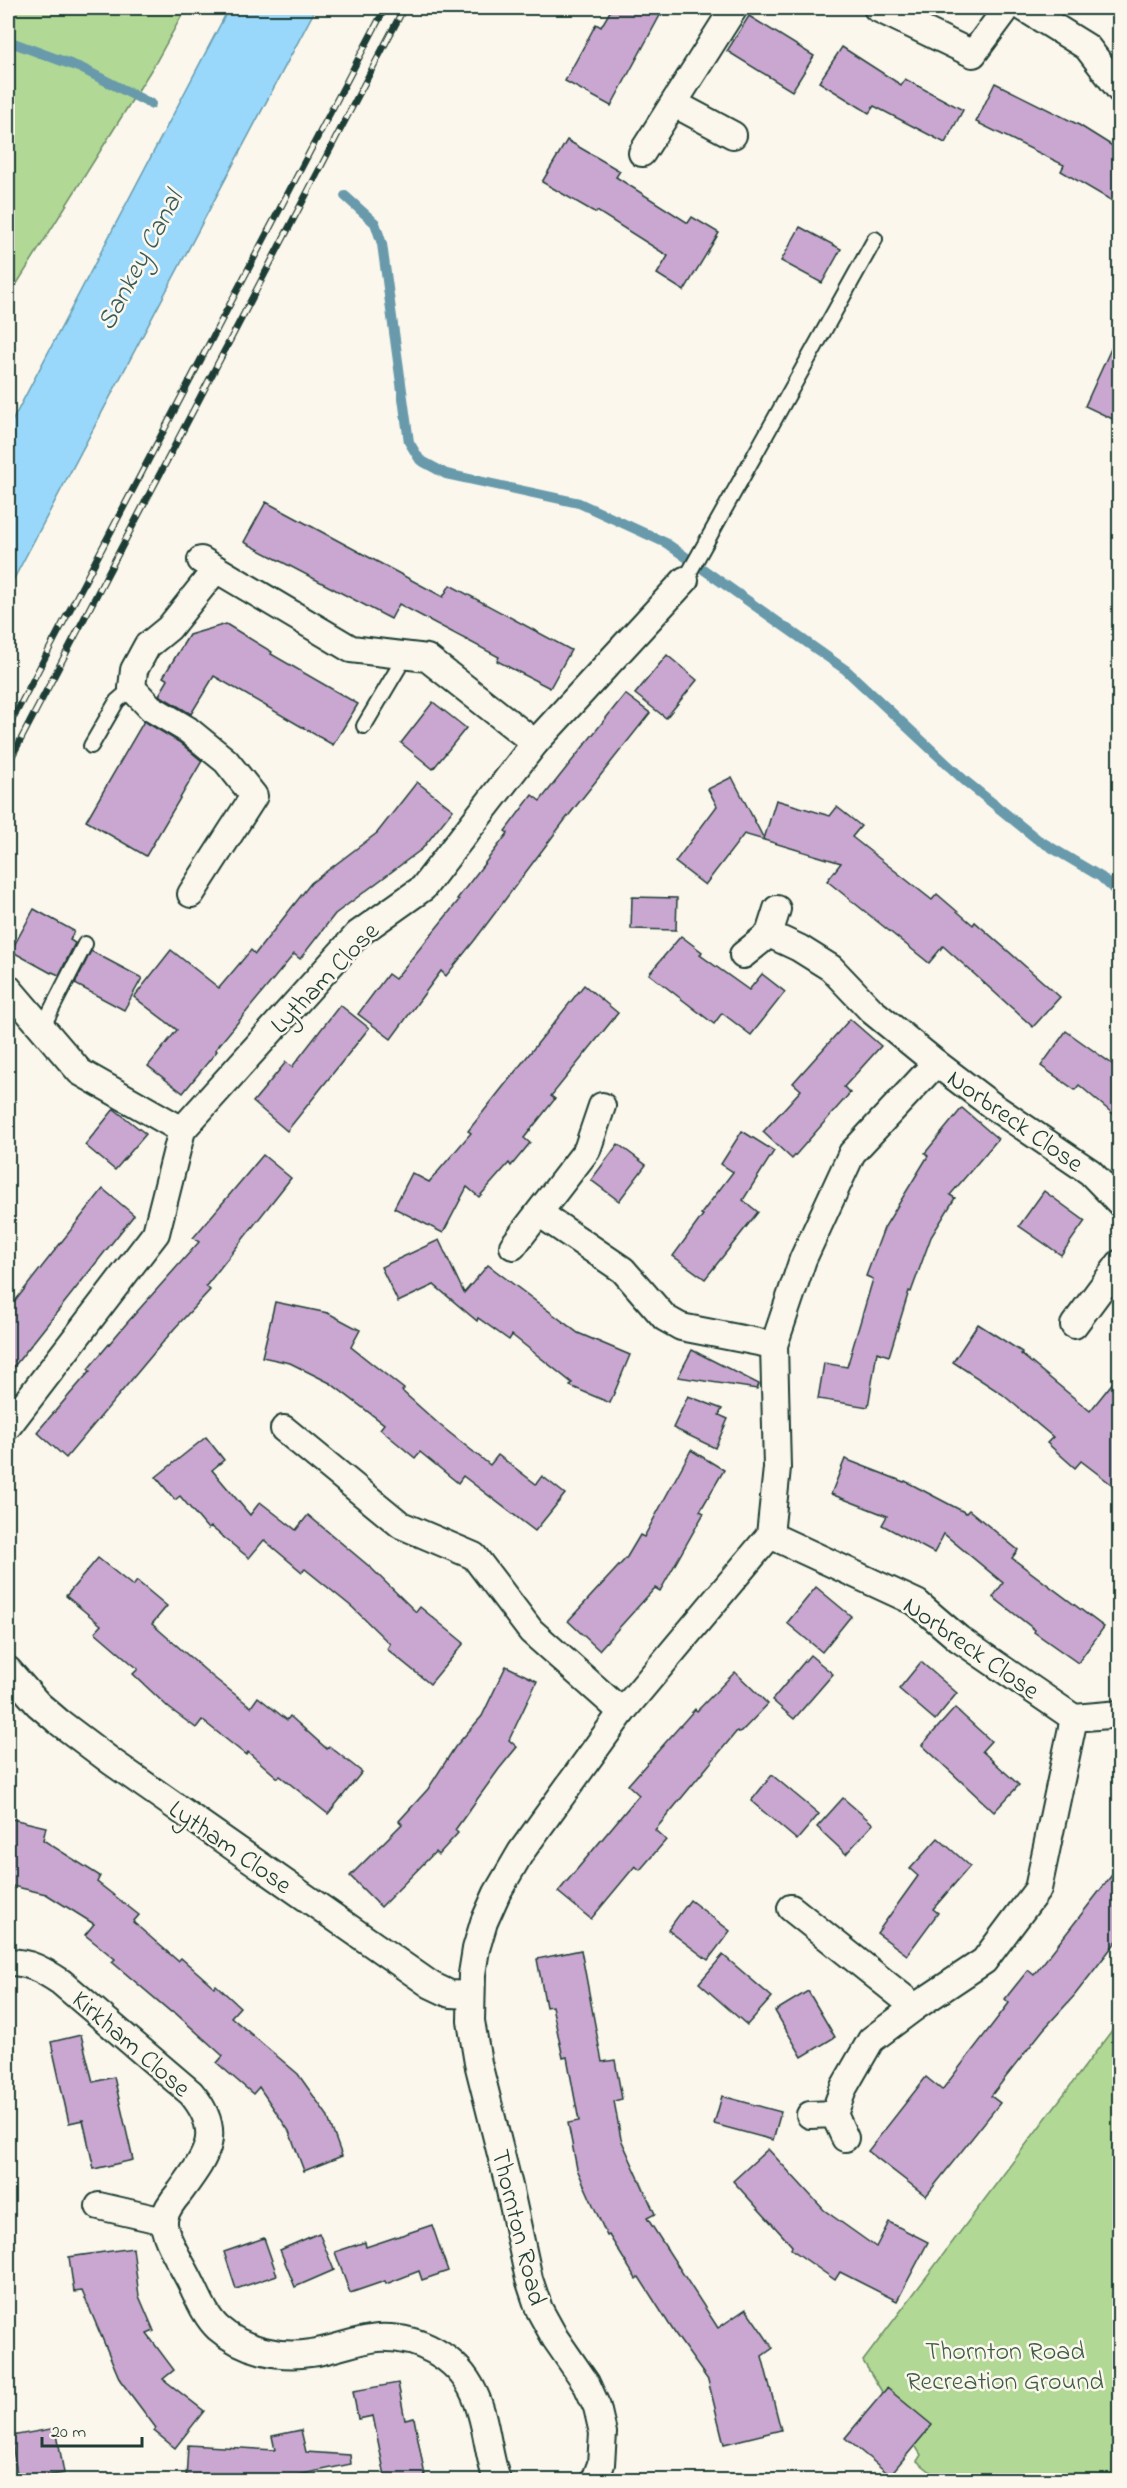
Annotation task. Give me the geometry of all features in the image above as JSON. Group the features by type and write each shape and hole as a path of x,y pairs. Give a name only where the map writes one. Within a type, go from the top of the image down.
{"street":[{"path":"642,153 734,8"},
{"path":"878,8 974,54 1007,8"},
{"path":"1024,8 1087,47 1119,90"},
{"path":"675,104 733,135"},
{"path":"191,894 254,796 226,761 188,730 151,708 132,688 134,670 147,646 169,628 208,564 351,649 427,658 535,743"},
{"name":"Lytham Close","path":"8,1426 156,1233 182,1130 358,934 423,888 535,743 685,580"},
{"path":"743,955 769,934 777,909"},
{"name":"Norbreck Close","path":"769,934 799,948 831,969 872,1011 994,1107 1090,1172 1119,1203"},
{"path":"8,988 80,1072 182,1130"},
{"name":"Norbreck Close","path":"936,1063 852,1154 803,1259 774,1345 777,1468 770,1534 917,1603 959,1639 1074,1718"},
{"path":"513,1246 587,1150 602,1106"},
{"path":"539,1213 623,1270 665,1318 681,1327 774,1345"},
{"path":"1074,1325 1119,1263"},
{"path":"284,1429 401,1525 474,1556 531,1631 622,1712"},
{"path":"471,1995 476,1949 484,1922 497,1893 521,1852 622,1712 770,1534"},
{"name":"Lytham Close","path":"8,1670 38,1704 59,1722 142,1783 431,1985 450,1994 471,1995"},
{"path":"845,2138 822,2114 844,2087 871,2040 915,2007 984,1961 1038,1889 1074,1718 1119,1714"},
{"path":"791,1908 915,2007"},
{"name":"Kirkham Close","path":"8,1962 23,1962 39,1968 61,1982 199,2102 210,2130 209,2147 201,2162 169,2205 164,2221"},
{"name":"Thornton Road","path":"471,1995 474,2045 509,2186 529,2279 544,2319 586,2383 597,2407 603,2433 601,2464 595,2481"},
{"path":"99,2206 164,2221 168,2236 207,2314 218,2327 233,2338 267,2352 289,2354 311,2353 375,2338 395,2338 435,2351 450,2361 463,2374 474,2392 481,2411 497,2481"}],"lane":[{"path":"685,580 874,239"},
{"path":"364,726 406,655"},
{"path":"91,746 117,701 132,688"},
{"path":"42,1028 85,944"}],"green space":[{"path":"8,8 186,8 156,62 8,298"},
{"name":"Thornton Road Recreation Ground","path":"1119,2021 1119,2480 937,2480 917,2461 921,2455 863,2361"}],"water":[{"name":"Sankey Canal","path":"229,8 316,8 8,590 8,429"}],"building":[{"path":"612,8 664,8 611,106 565,81 596,24 601,27"},
{"path":"749,16 814,56 792,91 727,51"},
{"path":"842,47 901,85 905,79 963,110 945,143 874,106 869,113 819,82"},
{"path":"995,83 1079,125 1119,150 1119,205 1061,171 1064,165 976,122"},
{"path":"567,140 620,171 616,177 688,223 692,217 719,233 684,291 657,274 668,256 597,211 596,213 542,182"},
{"path":"800,227 841,249 822,283 781,261"},
{"path":"1119,331 1119,422 1085,406"},
{"path":"266,502 443,597 450,585 571,650 550,688 497,661 499,657 399,604 391,619 244,542"},
{"path":"226,624 272,652 271,654 358,704 333,745 214,676 191,714 159,695 168,680 163,677 189,635"},
{"path":"667,655 697,680 666,718 635,694"},
{"path":"625,694 650,713 565,820 474,941 446,976 441,971 391,1039 358,1014 388,974 395,979 459,900 457,899 508,833 505,831 532,795 540,801"},
{"path":"433,702 466,728 433,769 401,743"},
{"path":"144,721 179,742 202,761 146,856 86,821"},
{"path":"732,777 764,839 776,800 830,816 837,807 861,826 852,837 932,900 937,894 973,925 975,922 1060,997 1033,1027 943,946 929,963 827,881 841,863 744,834 705,885 675,862 717,806 708,789"},
{"path":"417,782 453,810 422,849 335,914 300,959 294,954 215,1050 217,1051 183,1093 148,1066 177,1030 134,997 171,950 219,988 251,950 255,954 311,883 377,833"},
{"path":"632,897 677,898 676,930 631,929"},
{"path":"34,909 74,931 70,940 75,943 59,975 11,951"},
{"path":"681,936 702,952 700,955 749,990 762,974 785,992 751,1035 722,1013 714,1024 649,974"},
{"path":"91,951 142,978 124,1010 75,984"},
{"path":"584,985 618,1013 551,1096 555,1099 524,1138 530,1143 511,1166 509,1163 479,1197 467,1187 443,1233 394,1208 412,1173 429,1182 471,1133 468,1131"},
{"path":"340,1005 369,1028 287,1131 253,1102 286,1062 292,1067"},
{"path":"850,1019 881,1046 844,1087 850,1093 792,1159 763,1132 801,1090 793,1083"},
{"path":"1066,1031 1119,1069 1119,1119 1079,1085 1075,1090 1041,1066"},
{"path":"962,1108 998,1139 950,1195 955,1198 931,1237 911,1292 909,1291 889,1356 877,1352 868,1407 818,1399 824,1363 847,1367 873,1279 866,1276 884,1228 928,1156 925,1153"},
{"path":"114,1109 146,1134 115,1170 85,1145"},
{"path":"742,1131 774,1151 743,1200 758,1212 705,1279 673,1256 733,1172 721,1164"},
{"path":"618,1144 646,1165 619,1201 591,1180"},
{"path":"263,1155 291,1178 206,1286 210,1290 174,1329 66,1458 37,1432 90,1371 88,1369 126,1324 199,1242 193,1238"},
{"path":"103,1189 134,1215 8,1374 8,1310"},
{"path":"1044,1191 1085,1221 1061,1255 1019,1226"},
{"path":"439,1240 464,1293 488,1265 578,1333 630,1355 610,1403 570,1386 572,1383 512,1335 509,1340 478,1318 477,1321 434,1285 398,1302 381,1267"},
{"path":"275,1302 328,1313 360,1330 351,1347 404,1389 402,1391 441,1426 490,1465 498,1455 536,1484 542,1476 565,1494 535,1531 463,1476 458,1483 420,1452 415,1458 380,1429 384,1424 330,1383 290,1363 262,1357"},
{"path":"978,1324 1022,1352 1021,1354 1090,1411 1119,1375 1119,1490 1081,1461 1075,1468 1047,1443 1053,1437 1002,1394 953,1362"},
{"path":"692,1350 759,1384 757,1389 678,1377"},
{"path":"688,1396 722,1409 719,1415 728,1419 715,1448 673,1428"},
{"path":"206,1437 224,1460 212,1470 250,1515 260,1502 296,1530 308,1515 370,1567 416,1612 420,1607 464,1643 430,1684 387,1649 390,1644 352,1607 305,1569 302,1572 264,1540 249,1558 211,1527 208,1529 180,1496 175,1500 156,1477"},
{"path":"691,1450 724,1470 700,1511 704,1513 660,1591 655,1588 599,1650 568,1621 627,1557 640,1535 644,1537"},
{"path":"845,1459 905,1481 966,1513 969,1510 1018,1550 1012,1558 1104,1627 1078,1663 1034,1632 1035,1630 993,1597 1003,1583 944,1534 934,1553 882,1525 887,1516 831,1494"},
{"path":"98,1558 133,1586 137,1581 167,1606 152,1624 213,1677 251,1707 258,1697 287,1720 290,1716 327,1749 329,1746 362,1772 328,1814 280,1776 278,1778 248,1752 246,1755 202,1720 196,1728 169,1708 133,1674 138,1669 95,1632 101,1625 66,1596"},
{"path":"816,1587 851,1616 822,1652 787,1623"},
{"path":"810,1655 833,1674 794,1719 772,1700"},
{"path":"921,1662 957,1693 935,1720 899,1689"},
{"path":"506,1666 537,1681 509,1740 517,1747 455,1830 458,1833 438,1855 435,1852 381,1907 350,1876 402,1824 399,1821 428,1789 455,1747 482,1716"},
{"path":"735,1672 768,1704 740,1733 737,1731 655,1830 666,1840 640,1870 635,1866 591,1919 558,1892 639,1795 628,1785 695,1709 697,1711"},
{"path":"955,1708 991,1741 982,1751 1019,1785 994,1812 922,1745"},
{"path":"772,1775 819,1814 797,1840 751,1801"},
{"path":"843,1798 873,1824 846,1854 817,1827"},
{"path":"8,1818 46,1827 43,1840 100,1876 97,1882 139,1915 133,1922 178,1961 181,1958 240,2007 231,2017 298,2074 327,2115 342,2156 304,2171 289,2131 259,2087 253,2094 217,2063 223,2056 173,2011 171,2012 112,1962 115,1959 85,1935 94,1924 46,1894 8,1885"},
{"path":"938,1838 970,1866 933,1909 938,1913 907,1955 877,1933 918,1876 910,1869"},
{"path":"1119,1866 1119,1938 991,2096 1000,2103 926,2196 868,2151 926,2077 942,2090 1009,2003 1005,1999 1028,1970 1034,1975"},
{"path":"690,1900 730,1931 708,1960 668,1930"},
{"path":"581,1950 602,2062 615,2060 622,2099 614,2101 621,2139 655,2214 647,2218 718,2328 746,2309 773,2348 762,2356 781,2430 724,2444 708,2380 639,2277 636,2279 609,2235 607,2236 577,2169 568,2123 579,2121 567,2057 563,2058 552,2006 546,2007 537,1959"},
{"path":"723,1955 772,1997 747,2025 699,1983"},
{"path":"808,1991 835,2037 802,2057 775,2011"},
{"path":"81,2035 93,2082 114,2077 133,2160 94,2169 83,2120 69,2123 51,2042"},
{"path":"722,2096 781,2112 773,2140 714,2124"},
{"path":"768,2149 824,2210 876,2247 889,2222 928,2242 897,2301 840,2272 835,2280 791,2249 792,2246 733,2181"},
{"path":"432,2225 448,2271 422,2280 419,2271 386,2284 385,2281 350,2293 335,2252 365,2242 366,2247"},
{"path":"319,2233 334,2270 295,2287 280,2250"},
{"path":"264,2238 277,2275 236,2289 224,2252"},
{"path":"133,2248 139,2296 154,2331 147,2334 174,2370 163,2379 204,2411 175,2448 154,2431 156,2428 120,2380 82,2291 74,2292 69,2257"},
{"path":"398,2383 405,2420 414,2418 426,2481 386,2481 373,2416 358,2419 353,2391"},
{"path":"887,2388 932,2425 890,2475 845,2438"},
{"path":"56,2428 64,2473 18,2480 11,2436"},
{"path":"301,2430 306,2452 350,2455 351,2464 269,2481 186,2481 188,2445 275,2450 272,2436"}],"waterway":[{"path":"8,41 81,68 151,104"},
{"path":"345,196 375,223 382,244 409,442 420,460 446,474 579,503 666,543 846,670 964,780 1037,839 1101,877 1120,895"}],"railway":[{"path":"8,728 385,8"},
{"path":"8,764 404,8"}]}
